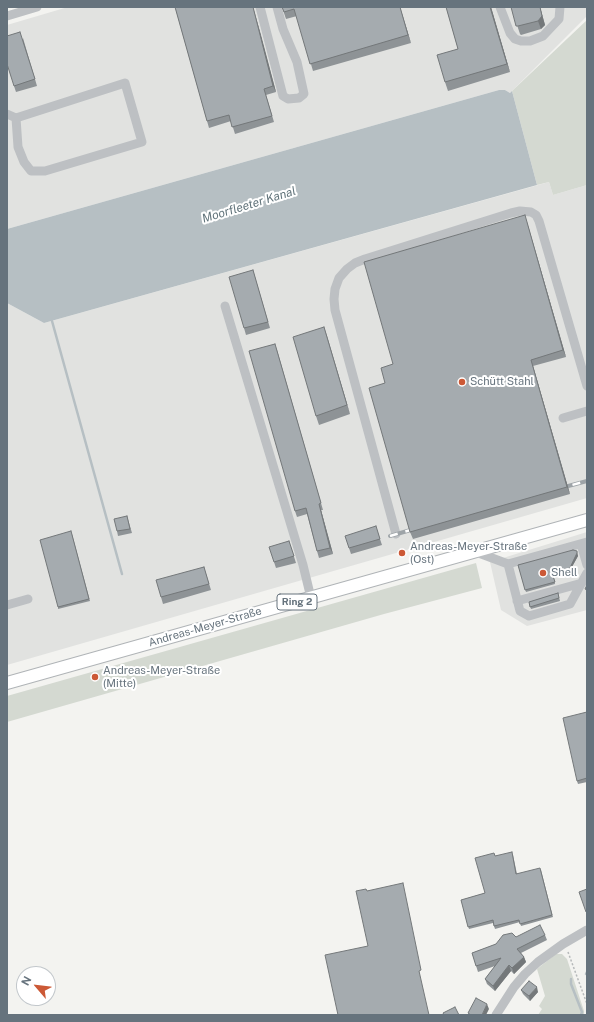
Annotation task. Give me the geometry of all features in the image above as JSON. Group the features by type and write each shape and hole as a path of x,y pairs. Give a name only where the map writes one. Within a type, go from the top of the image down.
{"main road":[{"name":"Andreas-Meyer-Straße","path":"7,683 587,520"}],"street":[{"path":"7,16 37,7"},
{"path":"260,7 283,96 288,99 299,98 304,94 297,62 277,7"},
{"path":"500,7 510,33 515,39 530,41 543,36 559,19 560,7"},
{"path":"7,114 16,118 125,83 142,142 45,171 31,171 24,162 18,147 16,118"},
{"path":"396,534 335,310 334,299 336,289 340,278 346,269 364,258 520,211 531,212 536,215 539,221 587,386"},
{"path":"225,306 303,565 311,598"},
{"path":"563,418 587,411"},
{"path":"476,552 508,564 584,543 587,565"},
{"path":"508,564 520,611 529,616 570,604 587,573"},
{"path":"517,601 582,583"},
{"path":"7,605 28,599"},
{"path":"496,1015 514,987 525,974 538,962 563,944 587,930"}],"path":[{"path":"563,944 570,957 587,1004"}],"shaded area":[{"path":"68,7 587,7 587,16 510,93 505,90 499,90 7,229 7,25"},
{"path":"587,20 587,185 553,195 549,182 537,185 512,91"},
{"path":"549,182 553,195 587,185 587,498 7,665 7,303 44,323"},
{"path":"587,532 587,610 527,626 501,610 490,562"},
{"path":"476,563 482,588 384,614 7,722 7,696"},
{"path":"556,954 562,954 567,959 584,1015 538,1015 542,1009 539,1006 545,996 537,969"}],"water":[{"name":"Moorfleeter Kanal","path":"499,90 505,90 510,93 512,91 537,185 44,323 7,303 7,229"}],"building":[{"path":"175,7 253,7 273,86 264,89 272,116 232,127 229,115 207,121"},
{"path":"282,7 400,7 408,35 310,64 294,9 284,12"},
{"path":"446,7 490,7 507,64 445,82 437,55 458,49"},
{"path":"511,7 540,7 542,16 538,21 516,26"},
{"path":"20,32 35,79 14,86 7,64 7,36"},
{"name":"Schütt Stahl","path":"525,215 563,350 531,360 567,487 410,532 369,388 385,383 381,368 393,364 364,262"},
{"path":"253,270 268,322 244,328 229,277"},
{"path":"324,327 347,405 316,416 293,337"},
{"path":"275,344 321,503 319,504 330,548 317,551 306,508 295,511 249,351"},
{"path":"127,516 130,529 117,531 114,519"},
{"path":"376,526 380,539 349,548 345,536"},
{"path":"71,531 89,599 58,607 40,540"},
{"path":"289,541 294,556 274,562 269,547"},
{"path":"573,550 577,551 577,553 568,572 553,576 555,582 525,590 518,565"},
{"path":"204,567 209,584 161,597 156,580"},
{"path":"558,593 559,598 530,607 529,602"},
{"path":"587,712 587,778 577,781 563,718"},
{"path":"512,852 516,874 540,868 552,915 520,924 519,920 494,926 493,920 468,927 461,900 485,893 475,858 494,853 495,856"},
{"path":"403,883 421,970 419,971 429,1015 338,1015 325,955 368,946 356,891 366,889 367,891"},
{"path":"587,889 587,912 586,912 579,892"},
{"path":"540,925 545,935 517,949 524,957 512,968 509,965 493,986 485,979 501,958 476,966 472,953 496,944 503,935 512,933 516,937"},
{"path":"529,981 537,987 529,996 521,990"},
{"path":"476,998 487,1004 482,1015 471,1015 468,1013"},
{"path":"455,1007 459,1015 444,1015 443,1013"}],"waterway":[{"path":"52,321 122,574"},
{"path":"571,979 571,984 582,1012 581,1015"}],"railway":[{"path":"557,489 587,481"},
{"path":"390,536 421,527"}],"place":[{"name":"Schütt Stahl","path":"462,382"},
{"name":"Andreas-Meyer-Straße (Ost)","path":"402,553"},
{"name":"Shell","path":"543,573"},
{"name":"Andreas-Meyer-Straße (Mitte)","path":"95,677"}]}
